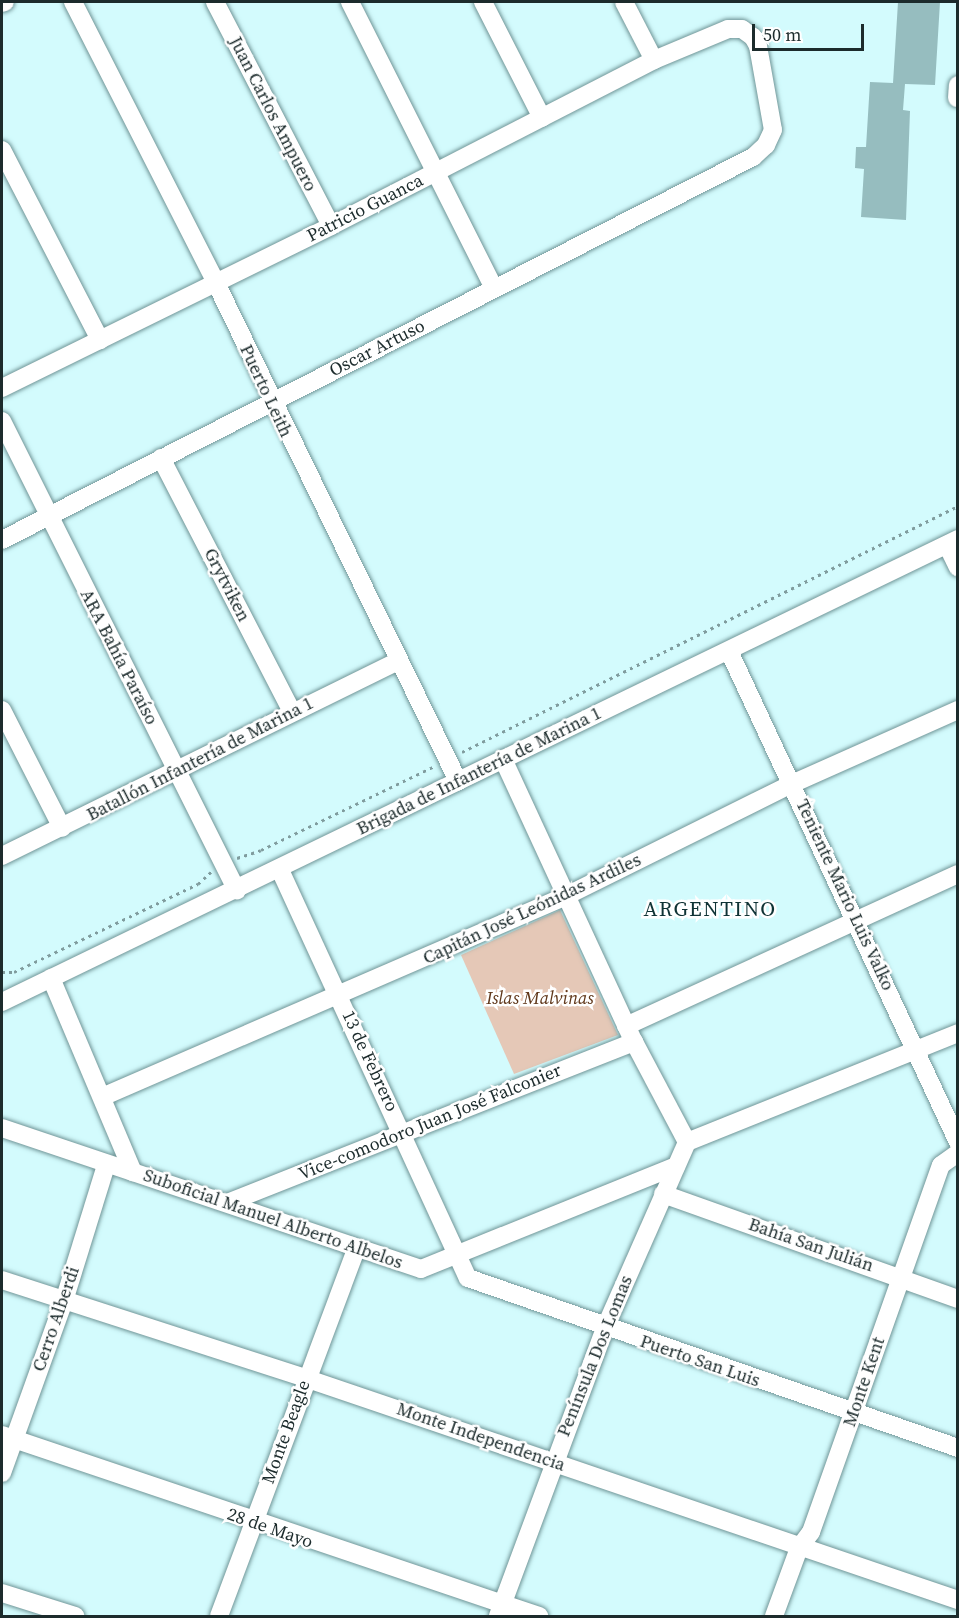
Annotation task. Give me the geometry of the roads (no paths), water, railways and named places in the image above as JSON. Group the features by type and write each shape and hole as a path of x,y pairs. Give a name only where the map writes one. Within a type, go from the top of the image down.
{"street":[{"name":"Puerto Leith","path":"73,2 216,283 458,781"},
{"name":"Juan Carlos Ampuero","path":"215,2 332,226"},
{"path":"350,2 494,288"},
{"path":"483,2 542,118"},
{"path":"624,2 654,60"},
{"name":"Patricio Guanca","path":"2,388 332,226 654,60 728,29 742,29 753,37 758,46 773,130 766,145 753,157"},
{"path":"957,84 957,98"},
{"path":"2,150 100,340"},
{"name":"Oscar Artuso","path":"2,540 753,157"},
{"name":"ARA Bahía Paraíso","path":"2,422 47,516 237,891"},
{"name":"Grytviken","path":"161,458 292,712"},
{"path":"952,542 957,568"},
{"name":"Brigada de Infantería de Marina 1","path":"2,1002 237,891 503,759 952,542"},
{"name":"Teniente Mario Luis Valko","path":"729,651 794,783 855,923 918,1050 957,1142"},
{"name":"Batallón Infantería de Marina 1","path":"2,856 398,661"},
{"path":"2,710 62,828"},
{"name":"Capitán José Leónidas Ardiles","path":"102,1097 340,996 566,896 794,783 957,710"},
{"path":"503,759 630,1034 687,1142 957,1033"},
{"name":"13 de Febrero","path":"280,870 403,1133 454,1256"},
{"name":"Vice-comodoro Juan José Falconier","path":"227,1203 403,1133 630,1034 957,874"},
{"path":"51,978 133,1172"},
{"name":"Suboficial Manuel Alberto Albelos","path":"2,1128 106,1165 227,1203 356,1249 421,1269 676,1166"},
{"name":"Península Dos Lomas","path":"500,1610 605,1328 687,1142"},
{"name":"Monte Kent","path":"774,1617 799,1548 811,1532 941,1165 957,1153"},
{"name":"Cerro Alberdi","path":"2,1473 8,1437 64,1301 106,1165"},
{"name":"Bahía San Julián","path":"663,1194 901,1277 957,1299"},
{"name":"Monte Beagle","path":"219,1617 305,1378 356,1249"},
{"name":"Puerto San Luis","path":"454,1256 474,1282 957,1448"},
{"name":"Monte Independencia","path":"2,1280 554,1461 799,1548 957,1600"},
{"name":"28 de Mayo","path":"8,1437 500,1610 539,1617"},
{"path":"2,1593 75,1617"}],"district":[{"name":"ARGENTINO","path":"710,909"}],"park label":[{"name":"Islas Malvinas","path":"540,998"}]}
